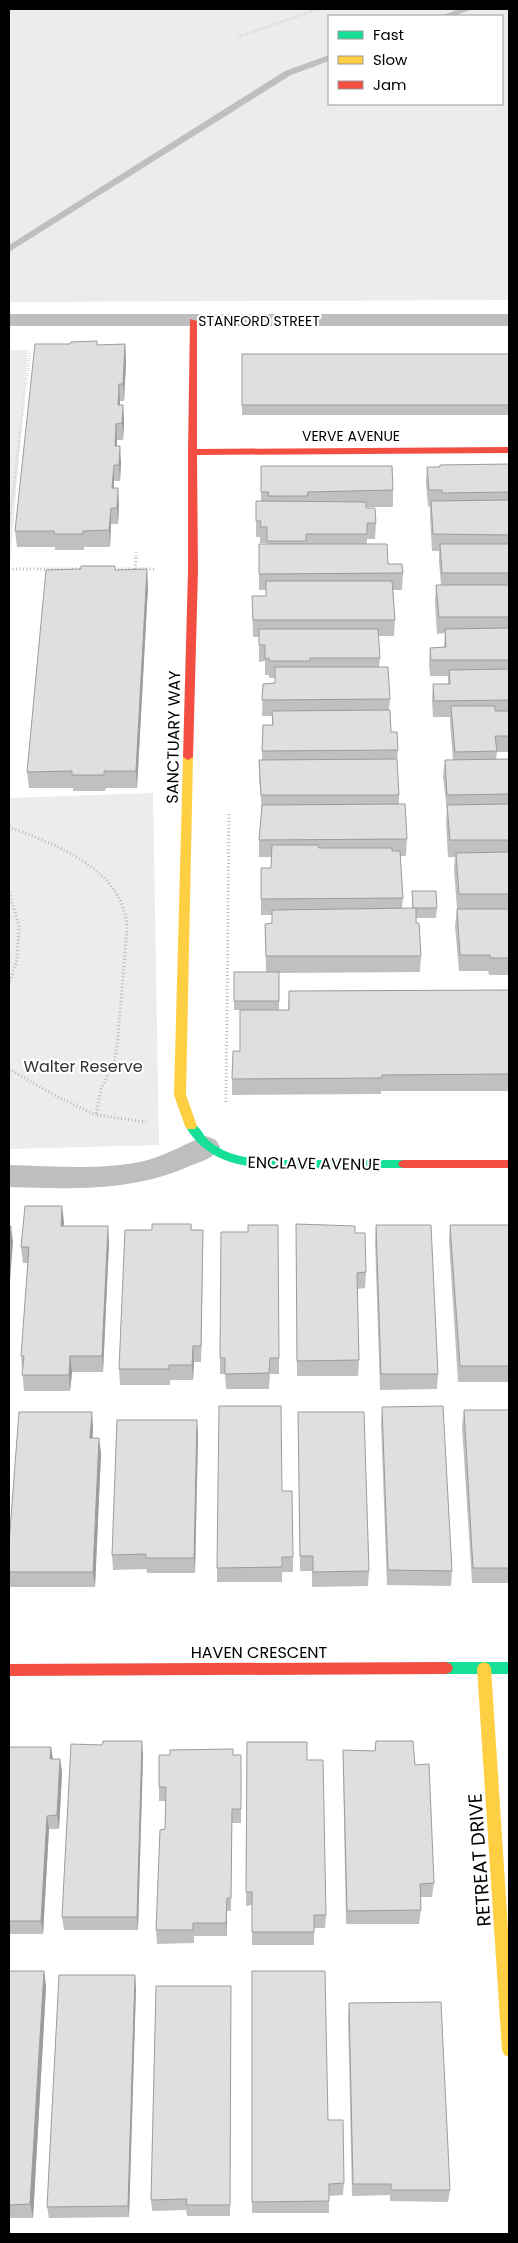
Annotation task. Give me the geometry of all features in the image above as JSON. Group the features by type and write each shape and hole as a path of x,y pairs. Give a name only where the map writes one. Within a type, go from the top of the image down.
{"street":[{"name":"STANFORD STREET","path":"9,320 509,320"},
{"name":"SANCTUARY WAY","path":"193,321 193,570 180,1095 185,1117 198,1137"},
{"name":"VERVE AVENUE","path":"192,452 509,450"},
{"name":"ENCLAVE AVENUE","path":"198,1137 220,1155 238,1162 263,1164 509,1164"},
{"path":"9,1176 112,1176 145,1172 170,1163 198,1137"},
{"name":"RETREAT DRIVE","path":"484,1668 509,2050"},
{"name":"HAVEN CRESCENT","path":"9,1670 509,1668"}],"path":[{"path":"238,37 318,9"},
{"path":"9,525 29,360"},
{"path":"135,569 136,551"},
{"path":"9,569 86,569"},
{"path":"106,569 193,570"},
{"path":"9,827 61,849 90,867 109,883 120,896 126,915 121,1019 114,1059 102,1088 96,1115"},
{"path":"9,892 19,926 17,960 9,984"},
{"path":"9,1069 56,1096 96,1115 198,1137"}],"green space":[{"path":"9,9 509,9 509,300 9,302"},
{"path":"9,350 28,350 9,577"},
{"name":"Walter Reserve","path":"153,793 159,1145 9,1149 9,798"}],"building":[{"path":"97,341 97,345 125,344 123,384 119,384 118,405 123,405 122,423 116,424 115,446 120,446 119,465 114,465 112,488 118,488 117,508 111,508 109,530 83,531 83,534 54,534 54,531 15,531 35,344 70,344 71,342"},
{"path":"242,354 509,354 509,405 242,405"},
{"path":"509,464 509,492 442,493 442,490 429,490 427,467 440,467 440,465"},
{"path":"261,466 392,466 393,490 308,492 307,496 268,496 269,492 261,492"},
{"path":"509,500 509,535 433,534 431,501"},
{"path":"256,501 366,502 366,508 375,508 376,523 367,523 367,534 306,534 306,541 267,541 267,527 260,527 261,521 256,521"},
{"path":"259,544 387,544 388,564 402,564 403,573 259,574"},
{"path":"440,544 509,544 509,573 442,573"},
{"path":"81,566 115,566 115,570 147,569 136,771 104,771 104,775 72,775 72,771 27,772 46,570 81,569"},
{"path":"266,581 392,581 395,620 253,620 252,596 266,596"},
{"path":"436,585 509,585 509,617 439,617"},
{"path":"509,628 509,660 431,660 430,648 446,647 445,629"},
{"path":"259,629 378,629 380,658 310,658 310,661 269,661 269,658 265,659 265,645 259,645"},
{"path":"275,667 388,667 390,699 262,700 263,684 275,683"},
{"path":"509,669 509,700 434,701 433,684 450,684 449,670"},
{"path":"451,706 495,706 495,711 509,711 509,736 495,736 497,751 455,752"},
{"path":"390,710 391,732 397,732 398,750 262,751 263,725 273,725 272,711"},
{"path":"397,759 399,795 261,795 259,760"},
{"path":"509,759 509,794 447,795 445,760"},
{"path":"405,804 407,839 259,840 262,805"},
{"path":"509,804 509,840 450,840 447,805"},
{"path":"272,845 318,845 319,848 392,848 392,851 400,851 403,898 261,899 261,868 271,868"},
{"path":"509,852 509,894 459,894 456,853"},
{"path":"412,891 436,891 437,908 413,908"},
{"path":"416,908 416,923 419,923 421,956 266,956 265,924 272,923 272,910"},
{"path":"457,909 509,909 509,958 490,958 490,955 460,955"},
{"path":"234,972 279,972 279,1001 234,1001"},
{"path":"509,990 509,1074 382,1075 382,1078 232,1079 233,1051 240,1051 240,1010 289,1010 289,991"},
{"path":"25,1206 62,1206 61,1226 108,1226 102,1356 70,1356 69,1375 22,1375 24,1356 21,1356 29,1247 21,1247"},
{"path":"152,1224 191,1224 191,1230 203,1230 201,1346 193,1346 192,1365 169,1365 169,1369 119,1369 125,1230 152,1230"},
{"path":"296,1224 355,1226 355,1233 365,1233 366,1272 357,1273 359,1360 297,1361"},
{"path":"248,1225 278,1225 279,1358 270,1358 269,1373 225,1374 225,1358 220,1358 221,1232 248,1232"},
{"path":"376,1225 431,1225 438,1374 381,1374"},
{"path":"450,1225 509,1225 509,1366 460,1366"},
{"path":"9,1226 11,1226 9,1254"},
{"path":"219,1406 281,1406 282,1491 292,1491 293,1557 282,1557 282,1567 217,1568"},
{"path":"443,1406 452,1571 388,1570 382,1407"},
{"path":"464,1410 509,1410 509,1568 473,1568"},
{"path":"19,1412 92,1412 90,1438 99,1438 93,1572 9,1572 9,1544"},
{"path":"298,1412 364,1412 369,1571 313,1572 313,1556 300,1556"},
{"path":"117,1420 197,1420 194,1558 146,1558 146,1554 112,1555"},
{"path":"103,1741 142,1741 137,1917 62,1917 71,1744 102,1745"},
{"path":"376,1741 413,1741 415,1765 429,1764 434,1883 420,1884 421,1910 347,1911 343,1750 375,1751"},
{"path":"247,1742 307,1742 307,1760 323,1760 326,1915 314,1915 314,1932 252,1932 252,1892 246,1892"},
{"path":"9,1747 51,1747 50,1759 60,1759 57,1815 47,1816 41,1921 9,1921"},
{"path":"233,1749 233,1755 241,1755 241,1809 232,1809 231,1898 227,1898 226,1923 193,1923 193,1930 156,1930 160,1830 165,1829 166,1787 159,1787 159,1755 170,1755 170,1750"},
{"path":"9,1971 44,1971 30,2204 9,2205"},
{"path":"252,1971 325,1971 328,2120 343,2120 344,2183 329,2184 329,2201 252,2202"},
{"path":"59,1975 135,1975 128,2206 47,2207"},
{"path":"156,1986 231,1986 230,2205 186,2205 187,2199 151,2200"},
{"path":"441,2002 450,2190 391,2190 391,2184 353,2184 349,2003"}],"waterway":[{"path":"449,15 467,9"},
{"path":"9,249 288,73 328,58"}],"traffic: fast":[{"path":"191,1126 205,1144 213,1150 221,1155 240,1161 263,1164 404,1164"},
{"path":"446,1668 509,1668"}],"traffic: slow":[{"path":"188,757 180,1095 191,1126"},
{"path":"484,1668 509,2050"}],"traffic: jam":[{"path":"188,757 193,570 193,321"},
{"path":"192,452 509,450"},
{"path":"404,1164 509,1164"},
{"path":"9,1670 446,1668"}]}
